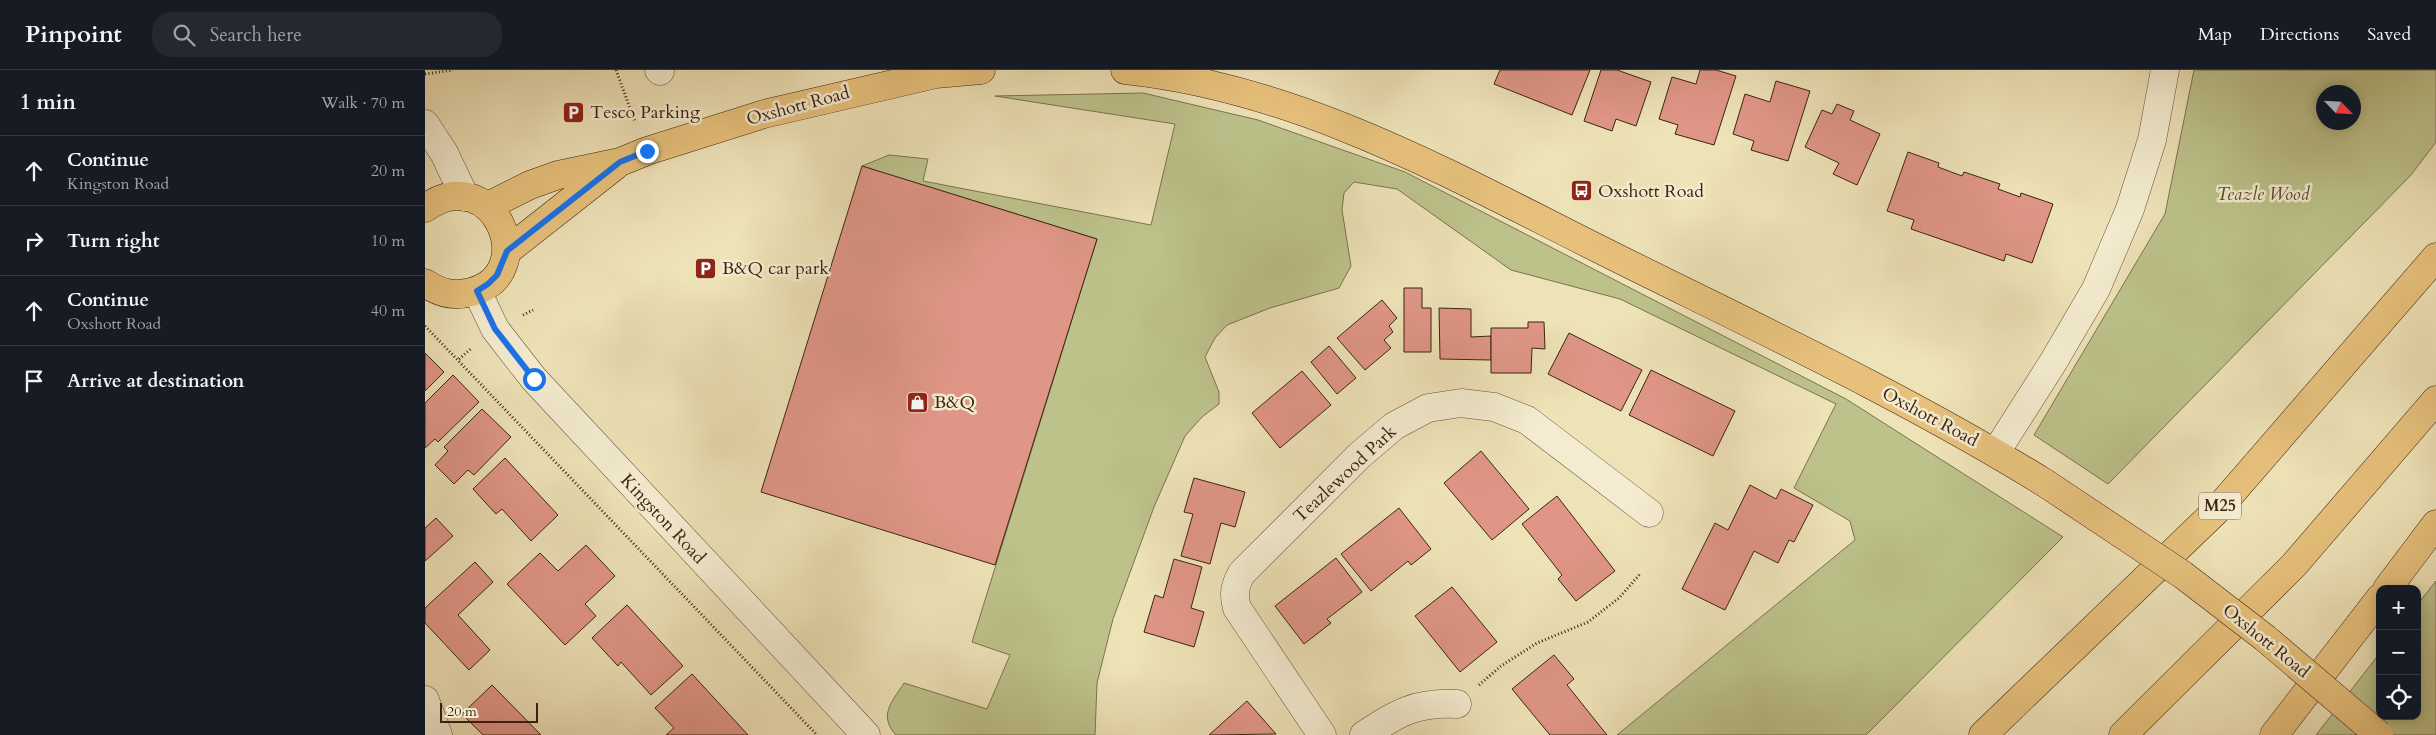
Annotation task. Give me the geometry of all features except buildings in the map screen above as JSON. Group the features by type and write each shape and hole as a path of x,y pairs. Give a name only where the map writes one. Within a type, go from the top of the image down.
{"main road":[{"name":"Oxshott Road","path":"425,208 435,201 450,197 476,201 549,178 620,162 647,151 764,114 937,74 981,70"},
{"name":"Oxshott Road","path":"1125,70 1155,73 1258,96 1323,118 1421,159 1946,424 2045,483 2183,575 2265,638 2379,735"},
{"name":"Oxshott Road","path":"507,251 620,162"},
{"path":"425,283 434,289 448,294 462,295 477,291 497,275 507,251 506,234 499,219 476,201"},
{"name":"M25","path":"1983,735 2216,511 2436,257"},
{"path":"2123,735 2294,565 2436,400"},
{"path":"2390,585 2436,524"},
{"path":"2274,735 2376,603"}],"street":[{"path":"1995,452 2096,289 2130,210 2149,148 2165,70"},
{"path":"425,124 476,201"},
{"name":"Kingston Road","path":"477,291 495,329 534,379 866,735"},
{"name":"Teazlewood Park","path":"1322,735 1237,608 1234,597 1235,585 1242,573 1361,455 1394,426 1427,408 1461,402 1493,407 1527,420 1649,513"},
{"path":"1364,735 1418,706 1432,703 1457,704"}],"path":[{"path":"425,74 453,70"},
{"path":"616,70 647,151"},
{"path":"425,326 817,735"},
{"path":"1457,704 1508,661 1537,643 1587,622 1619,598 1641,573"}],"green space":[{"name":"Teazle Wood","path":"2194,70 2436,70 2436,142 2411,175 2108,484 2034,435 2165,214"},
{"path":"1143,93 1258,120 1405,172 1846,399 2063,537 1866,735 1617,735 1855,540 1850,521 1794,488 1836,404 1620,299 1511,270 1397,189 1354,182 1344,193 1342,210 1351,266 1339,288 1270,308 1227,325 1215,338 1205,357 1219,392 1219,404 1202,417 1185,436 1154,507 1113,619 1097,683 1095,735 896,735 891,728 887,715 891,703 904,683 987,709 1010,655 972,642 1097,239 862,166 889,155 928,159 923,181 1151,225 1175,124 995,96"},
{"path":"2436,581 2436,735 2316,735 2376,658 2376,720 2421,720 2421,600"}],"place":[{"name":"Tesco Parking","path":"574,112"},
{"name":"Oxshott Road","path":"1582,191"},
{"name":"B&Q car park","path":"706,268"},
{"name":"B&Q","path":"918,402"}],"route":[{"path":"534,379 495,329 477,291 497,275 507,251 620,162 647,151"}]}
